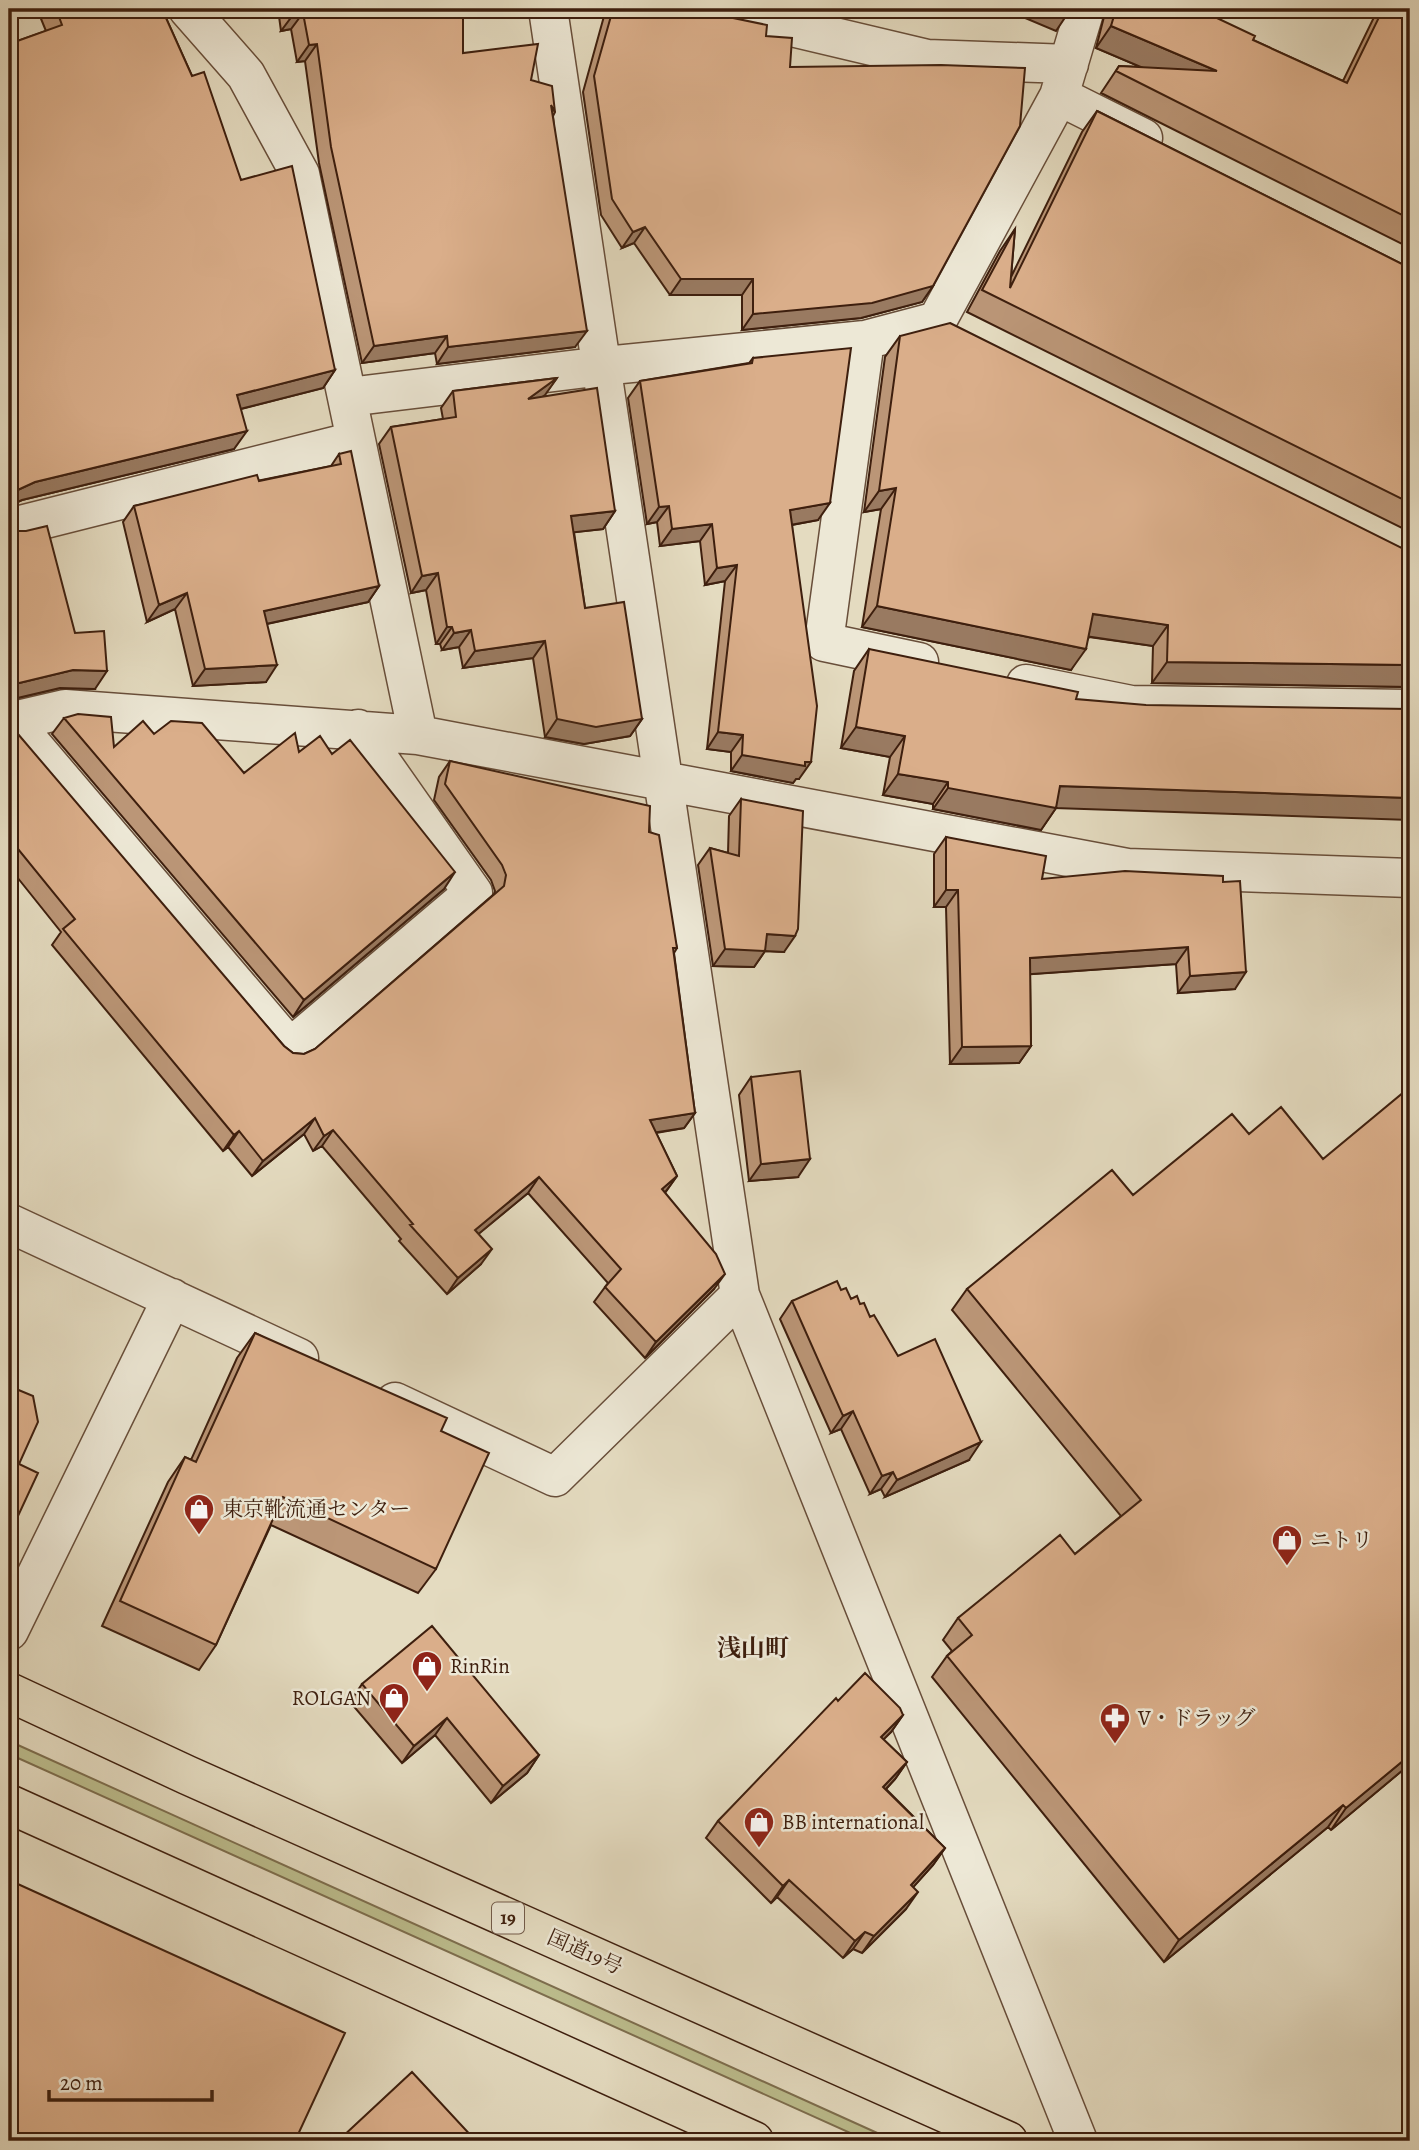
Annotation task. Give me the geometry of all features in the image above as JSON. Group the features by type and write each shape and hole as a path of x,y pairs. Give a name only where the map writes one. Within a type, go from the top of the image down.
{"highway":[{"name":"国道19号","path":"9,1692 187,1775 1008,2141"},
{"path":"9,1804 754,2141"}],"street":[{"path":"188,9 246,75 300,174 418,735"},
{"path":"548,9 740,1295 1078,2141"},
{"path":"716,9 927,59 1064,80 1180,157"},
{"path":"937,321 1064,80 1085,9"},
{"path":"348,397 603,366 866,340 937,321 975,340"},
{"path":"866,340 824,642 957,670"},
{"path":"9,528 355,441"},
{"path":"997,678 1131,705 1410,709"},
{"path":"358,729 473,893 290,1048 11,722 65,709 358,729 418,735 1127,868 1410,878"},
{"path":"9,1223 555,1477 740,1295"},
{"path":"9,1632 172,1298"}],"green space":[{"path":"9,1741 895,2141 868,2141 9,1754"}],"building":[{"path":"56,9 162,9 192,76 204,72 241,180 292,166 335,370 237,395 247,431 35,482 9,494 9,44 62,25"},
{"path":"292,9 463,9 463,53 538,44 531,80 552,86 555,112 551,105 587,331 448,347 447,336 374,346 331,147 317,44 309,45 303,13 293,15"},
{"path":"613,9 699,9 767,25 766,36 792,38 790,67 941,65 1025,68 1020,126 933,286 872,303 753,314 753,279 681,279 645,227 633,232 612,199 594,76"},
{"path":"1116,9 1198,9 1255,36 1253,40 1347,83 1383,9 1410,9 1410,219 1116,71 1119,66 1217,71 1111,26"},
{"path":"1097,111 1410,268 1410,503 982,290 1015,229 1010,288"},
{"path":"950,323 1410,552 1410,665 1167,662 1168,625 1093,614 1086,649 877,606 896,488 879,491 900,336"},
{"path":"851,348 830,503 790,510 817,706 811,762 805,762 805,766 742,755 743,735 718,732 737,565 717,568 712,524 672,529 669,506 659,507 640,381 752,363 753,358"},
{"path":"557,378 528,399 597,388 615,511 571,516 585,608 624,602 642,719 596,727 557,719 545,641 475,651 471,630 454,633 452,627 447,627 438,573 422,576 391,427 456,417 453,391"},
{"path":"351,451 379,586 264,611 277,665 205,669 187,593 159,605 134,506 257,475 259,481 341,464 339,454"},
{"path":"47,526 75,633 104,631 107,671 73,670 15,684 9,661 9,527 15,531 26,531"},
{"path":"869,649 1078,692 1076,699 1146,705 1410,709 1410,798 1060,786 1056,808 948,788 948,782 898,774 905,736 856,727"},
{"path":"78,714 111,717 114,747 143,721 154,734 171,721 202,723 244,773 295,733 299,752 320,736 332,754 350,740 455,872 304,1000 64,718"},
{"path":"12,727 284,1046 293,1053 304,1054 315,1049 504,886 506,875 502,865 445,784 450,761 650,806 649,832 659,835 677,948 673,948 695,1113 650,1120 677,1176 662,1189 716,1254 725,1274 656,1342 605,1287 621,1269 539,1177 475,1230 492,1249 458,1278 410,1225 413,1224 333,1130 324,1136 315,1118 263,1161 239,1131 234,1135 63,929 75,919 14,844 9,849 9,730"},
{"path":"741,799 803,811 798,929 795,936 767,934 765,951 725,949 710,848 739,856"},
{"path":"946,837 1046,856 1042,879 1125,871 1223,876 1223,882 1240,881 1246,972 1190,976 1188,947 1030,958 1031,1046 962,1047 958,890 946,890"},
{"path":"800,1071 810,1159 761,1164 751,1077"},
{"path":"1410,1087 1410,1755 1346,1808 1343,1805 1179,1940 947,1656 972,1635 958,1618 1060,1535 1075,1554 1141,1500 967,1289 1112,1170 1133,1195 1232,1114 1249,1134 1281,1107 1323,1159"},
{"path":"837,1281 841,1290 846,1288 851,1299 857,1296 860,1304 864,1303 870,1317 874,1315 898,1356 935,1339 981,1442 897,1480 893,1472 882,1476 853,1411 843,1416 792,1301"},
{"path":"255,1333 447,1418 441,1431 489,1453 436,1569 283,1497 216,1645 120,1601 185,1457 196,1462"},
{"path":"9,1386 33,1396 38,1422 19,1464 38,1473 18,1516 9,1528"},
{"path":"432,1626 539,1755 503,1786 447,1718 414,1746 362,1684"},
{"path":"865,1673 900,1708 903,1715 881,1737 907,1762 883,1787 945,1848 911,1885 918,1892 874,1936 865,1932 855,1941 789,1880 783,1886 718,1821 836,1698 838,1701"},
{"path":"9,1880 345,2033 295,2141 9,2141"},
{"path":"412,2072 476,2141 341,2141 340,2139"},
{"path":"557,2134 564,2141 549,2141"}],"place":[{"name":"東京靴流通センター","path":"199,1536"},
{"name":"ニトリ","path":"1287,1567"},
{"name":"RinRin","path":"427,1693"},
{"name":"ROLGAN","path":"394,1725"},
{"name":"V・ドラッグ","path":"1115,1745"},
{"name":"BB international","path":"759,1849"}],"district":[{"name":"浅山町","path":"753,1648"}]}
